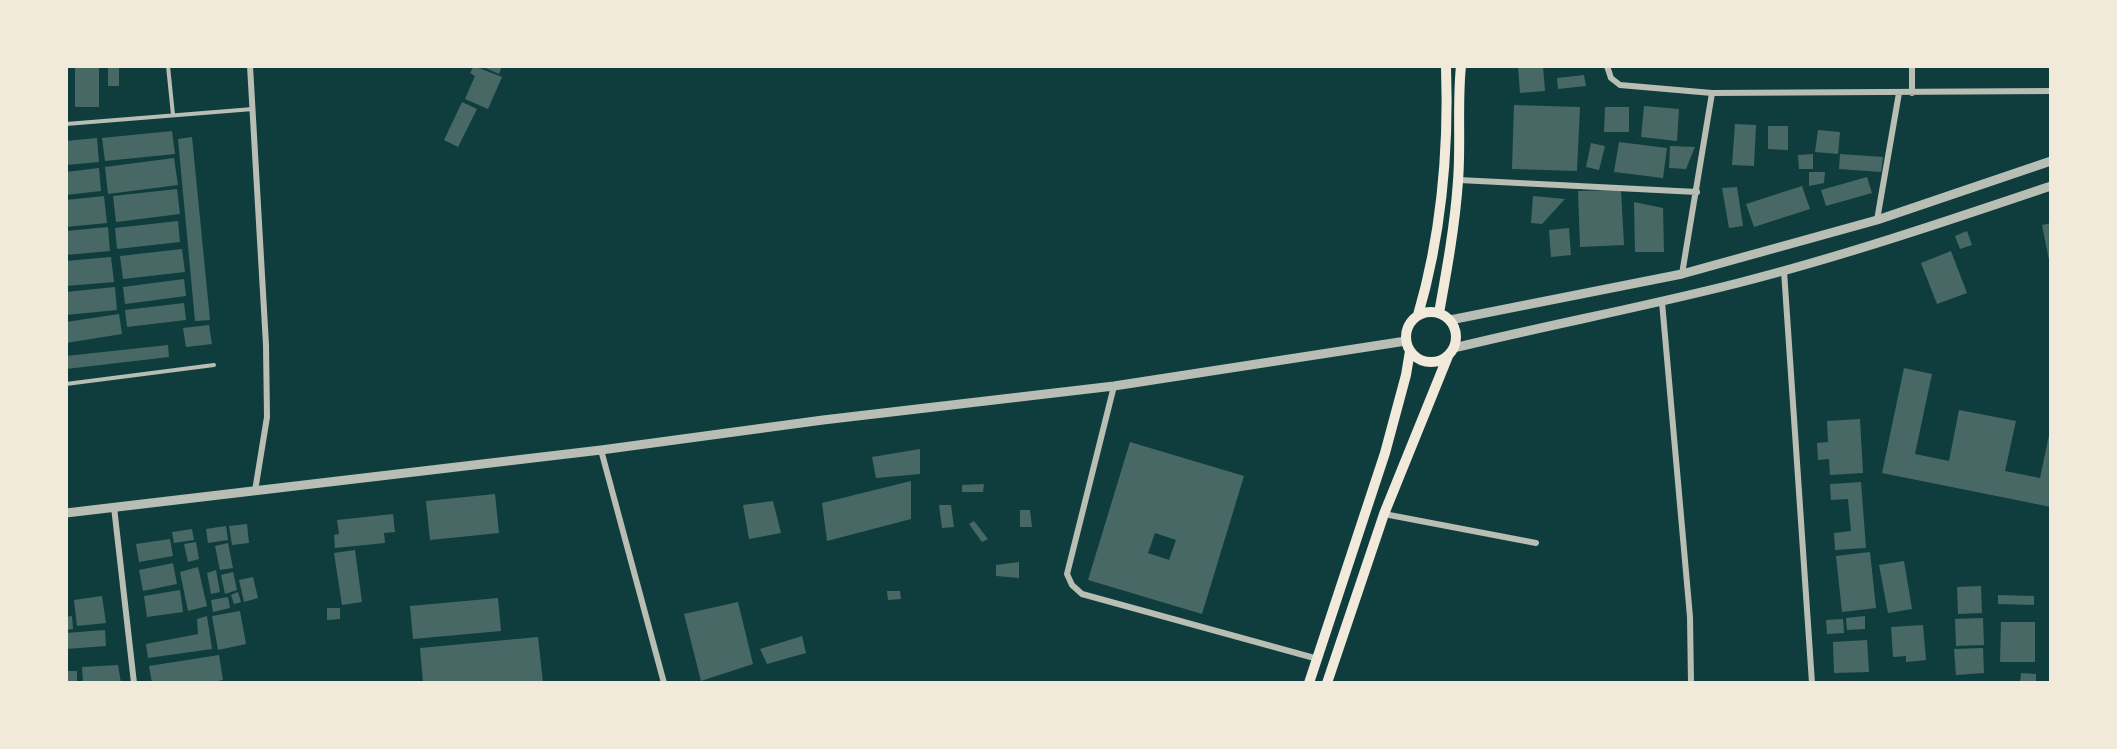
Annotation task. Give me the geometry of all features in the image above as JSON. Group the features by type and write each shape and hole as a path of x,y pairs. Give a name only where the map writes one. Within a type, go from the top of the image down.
{"main road":[{"path":"1418,315 1427,285 1438,231 1445,173 1446,66"},
{"path":"1439,313 1459,180 1461,66"},
{"path":"1309,683 1385,453 1406,375 1408,346 1406,330 1418,315 1432,311 1439,313 1450,320 1455,329 1456,339 1384,514 1327,683"},
{"path":"1408,346 1424,361 1432,362 1451,352"}],"street":[{"path":"250,66 266,345 267,417 255,491"},
{"path":"1607,66 1611,78 1620,85 1712,93 2051,91"},
{"path":"1912,66 1912,93"},
{"path":"1682,274 1712,93"},
{"path":"1877,220 1899,93"},
{"path":"1450,320 1682,274 1877,220 2051,161"},
{"path":"1459,180 1697,192"},
{"path":"1451,352 1539,327 1662,302 1784,271 1884,243 2051,186"},
{"path":"1784,271 1812,683"},
{"path":"1662,302 1690,616 1691,683"},
{"path":"66,513 601,450 823,420 1114,386 1408,346"},
{"path":"1114,386 1067,574 1072,585 1082,594 1318,659"},
{"path":"601,450 664,683"},
{"path":"114,507 134,683"},
{"path":"1384,514 1536,543"}],"lane":[{"path":"168,66 173,115"},
{"path":"66,124 254,109"},
{"path":"66,384 214,365"}],"building":[{"path":"75,66 99,66 99,107 75,107"},
{"path":"108,66 119,66 119,86 108,86"},
{"path":"474,66 502,77 488,109 465,99 475,76 470,73"},
{"path":"481,66 502,66 499,74"},
{"path":"1518,66 1543,66 1545,91 1520,93"},
{"path":"1584,75 1586,86 1558,89 1557,78"},
{"path":"462,102 477,109 458,147 444,140"},
{"path":"1514,105 1580,107 1577,171 1512,169"},
{"path":"1644,106 1679,109 1677,141 1641,137"},
{"path":"1605,107 1629,107 1629,132 1604,132"},
{"path":"1735,124 1756,125 1754,166 1732,165"},
{"path":"1768,126 1788,126 1788,150 1768,149"},
{"path":"1818,130 1840,132 1838,154 1815,152"},
{"path":"172,131 175,154 105,161 102,138"},
{"path":"192,137 210,320 195,321 178,139"},
{"path":"97,138 99,162 66,165 66,141"},
{"path":"1619,142 1667,148 1663,178 1614,172"},
{"path":"1591,143 1605,146 1599,170 1586,167"},
{"path":"1670,146 1695,147 1686,169 1669,168"},
{"path":"1813,154 1813,169 1799,169 1798,155"},
{"path":"1840,154 1883,157 1881,172 1839,169"},
{"path":"174,158 178,185 108,194 105,167"},
{"path":"99,168 101,191 66,195 66,172"},
{"path":"1809,172 1825,172 1824,183 1809,186"},
{"path":"1867,177 1872,193 1826,206 1821,190"},
{"path":"1802,186 1810,209 1754,227 1746,204"},
{"path":"1737,187 1743,226 1729,228 1722,188"},
{"path":"177,189 180,214 116,222 113,196"},
{"path":"1621,190 1624,245 1580,247 1578,191"},
{"path":"104,196 107,223 66,227 66,200"},
{"path":"1533,196 1565,199 1542,224 1531,223"},
{"path":"1634,202 1663,208 1664,252 1635,252"},
{"path":"178,221 180,242 117,249 115,228"},
{"path":"2051,223 2051,265 2050,265 2042,225"},
{"path":"108,227 110,251 66,255 66,231"},
{"path":"1569,228 1571,255 1551,257 1549,230"},
{"path":"1967,231 1972,245 1960,249 1955,236"},
{"path":"182,249 185,272 123,279 120,256"},
{"path":"1951,251 1967,293 1937,304 1921,263"},
{"path":"111,257 114,282 66,286 66,261"},
{"path":"184,279 186,296 125,304 123,287"},
{"path":"115,287 117,310 66,315 66,292"},
{"path":"184,303 186,320 127,327 125,310"},
{"path":"119,314 122,334 66,343 66,322"},
{"path":"209,325 212,344 186,347 183,328"},
{"path":"168,345 169,357 66,369 66,356"},
{"path":"1904,368 1932,374 1915,454 1949,461 1959,410 2016,421 2005,471 2040,478 2049,435 2051,435 2051,507 1882,473"},
{"path":"1860,419 1863,473 1830,475 1829,459 1818,460 1817,443 1828,442 1827,421"},
{"path":"1130,442 1244,476 1202,614 1088,580","holes":["1155,533 1176,540 1169,560 1148,553"]},
{"path":"920,449 920,474 876,478 872,457"},
{"path":"911,481 911,519 827,541 822,503"},
{"path":"1861,482 1866,548 1835,550 1834,533 1851,531 1848,499 1831,500 1830,484"},
{"path":"984,484 983,492 962,492 962,485"},
{"path":"495,494 499,533 430,540 426,501"},
{"path":"773,501 781,533 749,539 743,505"},
{"path":"939,505 951,505 954,527 942,528"},
{"path":"1020,510 1030,510 1032,527 1020,527"},
{"path":"393,514 395,532 384,533 385,543 335,548 334,535 339,534 337,520"},
{"path":"974,521 988,539 982,542 969,524"},
{"path":"247,524 249,543 232,545 229,526"},
{"path":"226,526 228,540 208,543 206,529"},
{"path":"192,529 194,540 174,543 172,532"},
{"path":"170,539 173,556 139,562 136,544"},
{"path":"196,542 199,559 188,562 184,544"},
{"path":"228,543 233,568 220,570 215,546"},
{"path":"355,550 362,602 342,605 334,553"},
{"path":"1870,552 1876,608 1842,612 1836,556"},
{"path":"1904,561 1912,609 1888,613 1879,565"},
{"path":"1019,562 1019,578 996,576 996,565"},
{"path":"173,563 177,584 143,591 139,570"},
{"path":"198,567 207,606 188,611 180,572"},
{"path":"216,570 220,592 211,594 207,573"},
{"path":"233,572 237,590 225,594 221,575"},
{"path":"253,577 258,598 244,602 239,580"},
{"path":"1981,586 1982,613 1958,614 1957,587"},
{"path":"180,590 183,612 147,617 144,596"},
{"path":"887,591 900,591 901,599 888,600"},
{"path":"238,592 241,602 234,604 231,595"},
{"path":"1998,595 2034,596 2034,605 1998,604"},
{"path":"102,596 106,623 77,626 74,600"},
{"path":"228,597 230,608 213,612 211,600"},
{"path":"498,598 501,631 413,639 410,606"},
{"path":"738,602 753,664 701,681 684,614"},
{"path":"327,608 340,608 340,619 327,620"},
{"path":"240,611 246,644 218,650 212,616"},
{"path":"72,616 73,629 66,630 66,617"},
{"path":"207,616 212,649 148,658 146,644 198,634 197,619"},
{"path":"1865,616 1865,629 1847,630 1846,618"},
{"path":"1983,618 1984,645 1956,646 1955,619"},
{"path":"1843,619 1844,633 1827,634 1826,620"},
{"path":"2001,622 2035,622 2035,662 2000,662"},
{"path":"1923,625 1926,660 1906,662 1906,656 1893,657 1891,627"},
{"path":"105,630 106,646 66,649 66,633"},
{"path":"802,636 806,653 767,664 760,649"},
{"path":"538,637 543,683 423,683 420,648"},
{"path":"1867,640 1869,672 1834,673 1833,642"},
{"path":"1983,648 1984,673 1956,675 1954,649"},
{"path":"219,655 223,680 207,683 152,683 149,666"},
{"path":"118,665 121,683 83,683 82,667"},
{"path":"66,671 77,671 77,683 66,683"},
{"path":"2021,673 2036,674 2036,683 2020,683"}]}
